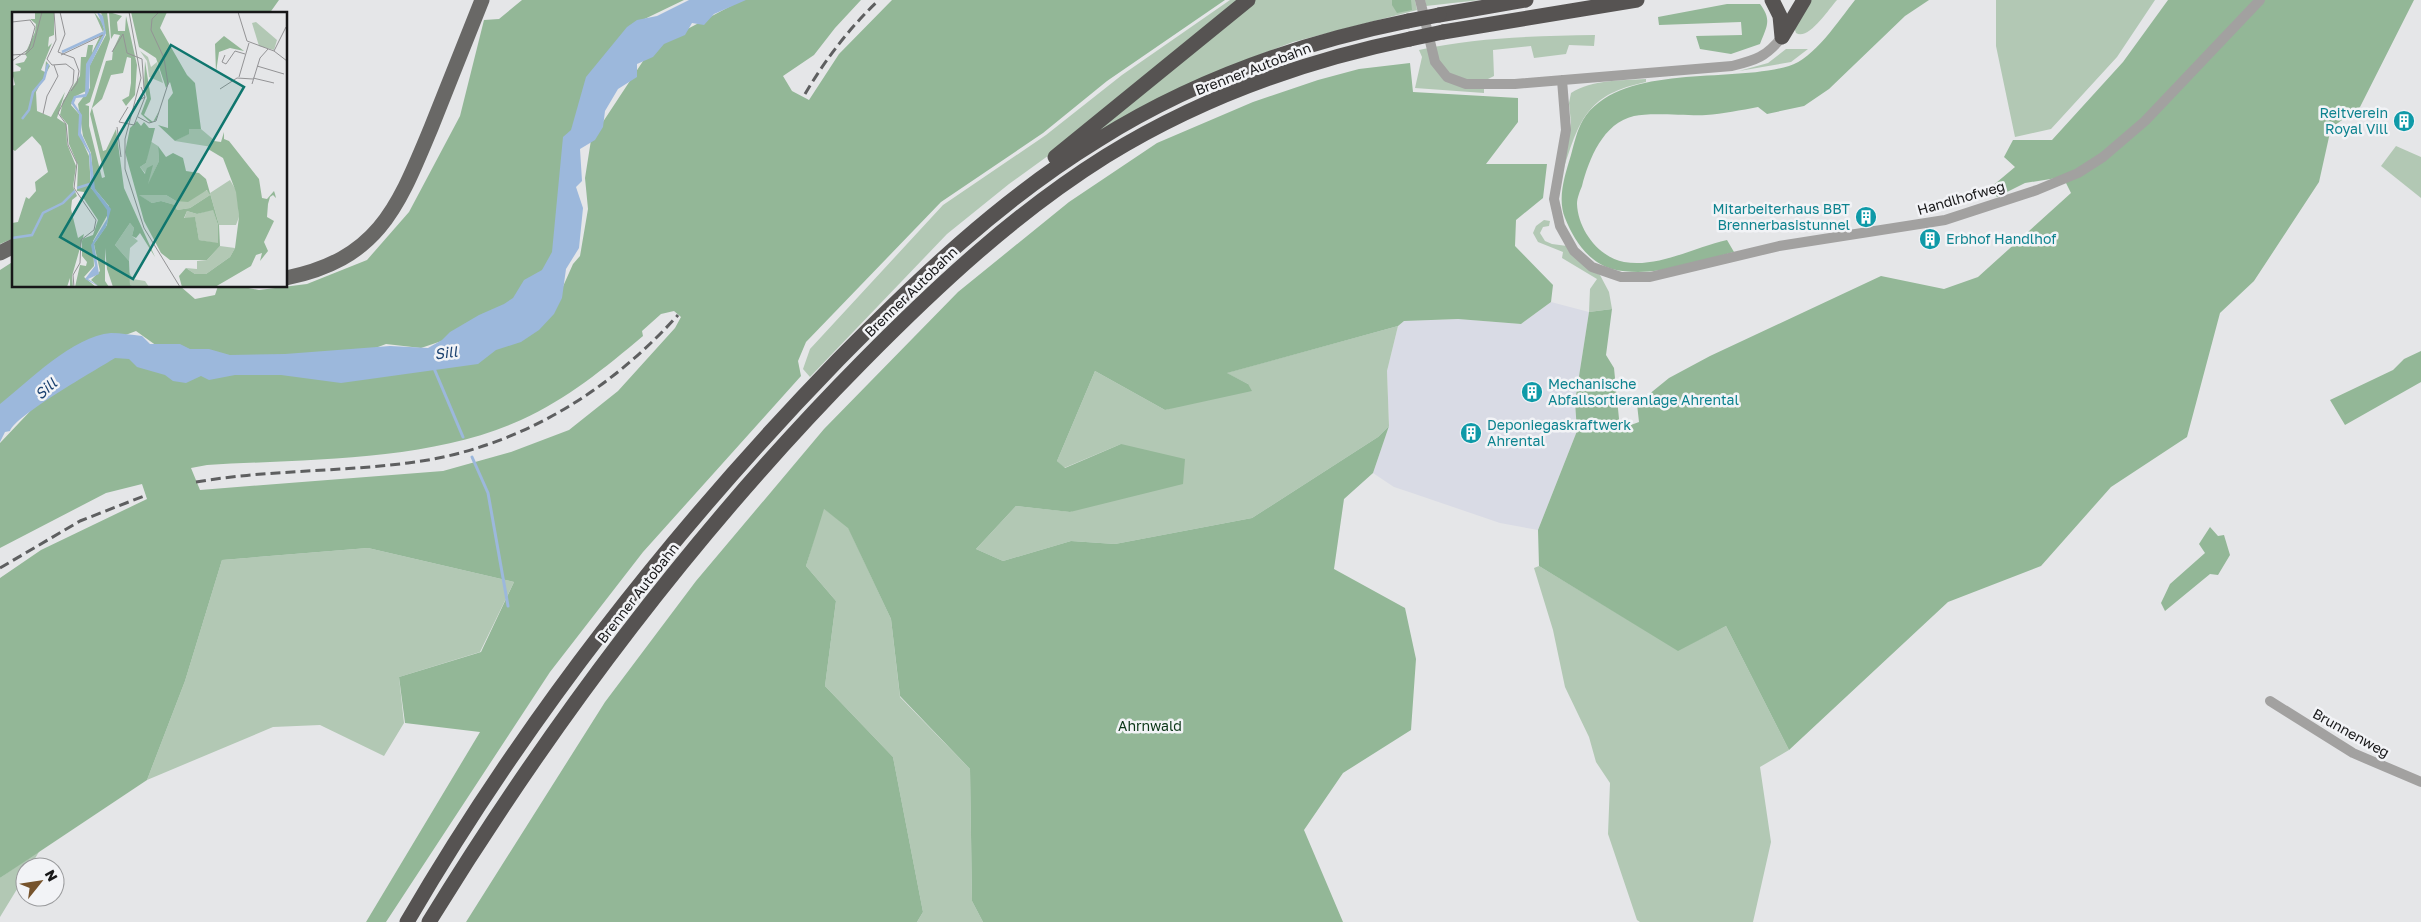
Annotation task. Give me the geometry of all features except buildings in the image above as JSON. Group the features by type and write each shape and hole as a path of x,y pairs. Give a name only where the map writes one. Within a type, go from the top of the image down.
{"highway":[{"path":"1016,196 1054,158 1248,0"},
{"name":"Brenner Autobahn","path":"407,922 488,795 548,708 600,637 696,516 773,428 868,330 968,235 1016,196 1098,139 1136,117 1209,82 1307,46 1408,21 1526,0"},
{"name":"Brenner Autobahn","path":"429,922 502,806 575,701 686,558 763,467 832,392 946,279 990,241 1059,187 1108,155 1159,126 1221,97 1279,74 1353,52 1443,32 1637,0"},
{"path":"1772,0 1780,16 1782,37"},
{"path":"1782,37 1804,0"}],"main road":[{"path":"288,277 317,270 344,258 373,236 390,216 408,181 482,0"},
{"path":"0,253 12,247"}],"street":[{"path":"1420,0 1435,62 1440,71 1455,81 1473,85 1493,86 1732,66 1755,61 1771,52 1782,37"},
{"name":"Handlhofweg","path":"1562,80 1566,130 1554,199 1560,226 1570,245 1592,267 1621,276 1650,277 1768,248 1945,220 2037,190 2078,173 2103,157 2145,121 2260,0"},
{"name":"Brunnenweg","path":"2270,701 2353,753 2421,782"}],"shaded area":[{"path":"1551,302 1589,312 1575,402 1577,431 1538,530 1500,523 1394,487 1373,473 1389,426 1387,371 1398,326 1404,321 1458,319 1521,324"}],"green space":[{"path":"0,0 279,0 270,12 12,12 12,239 0,244"},
{"path":"522,0 684,0 630,26 586,95 559,249 535,282 477,329 421,348 386,344 354,356 227,358 157,346 136,331 68,357 0,408 0,270 12,262 12,288 182,288 195,299 215,295 217,288 259,290 288,288 288,286 307,284 367,260 409,212 460,116 484,20 499,19"},
{"path":"742,0 861,0 835,28 814,55 783,76 792,91 809,100 839,54 892,0 1225,0 1107,81 1043,133 941,202 806,342 798,361 801,376 643,552 550,672 386,922 366,922 480,732 405,723 399,677 481,652 514,582 368,548 222,560 185,681 147,780 32,857 15,857 15,868 0,878 0,578 41,550 147,499 142,484 106,493 0,548 0,443 37,404 113,356 361,379 561,291 573,264 580,256 588,209 585,178 591,140 647,55 663,42","holes":["674,311 681,317 675,328 618,391 569,430 511,452 443,471 200,490 191,468 207,465 367,456 447,444 485,434 538,412 570,393 643,336 642,331 661,314"]},
{"path":"1230,0 1415,0 1417,10 1293,42 1235,64 1088,137 1074,137 1009,184 947,234 810,377 803,369 810,349 943,205 1046,135 1122,75"},
{"path":"1392,0 1411,0 1412,10 1397,13 1392,5"},
{"path":"1425,0 1480,0 1426,6"},
{"path":"1809,0 1837,0 1812,29 1806,33 1796,33 1794,27"},
{"path":"1855,0 1929,0 1905,16 1829,89 1804,106 1767,114 1758,107 1706,115 1650,114 1634,116 1614,126 1606,134 1593,154 1578,197 1578,213 1585,232 1598,248 1606,254 1624,262 1650,262 1663,260 1727,240 1734,252 1673,268 1642,272 1612,269 1603,266 1589,256 1577,242 1565,218 1562,195 1566,170 1579,128 1583,120 1600,102 1622,90 1649,82 1765,71 1789,66 1808,56 1817,47"},
{"path":"1996,0 2155,0 2117,57 2051,129 2015,137 1996,46"},
{"path":"2168,0 2414,0 2360,107 2331,128 2319,182 2254,281 2220,313 2187,437 2111,487 2041,566 1948,602 1789,750 1726,626 1678,651 1539,566 1538,530 1577,431 1575,402 1589,312 1612,309 1606,355 1614,368 1620,429 1639,422 1637,404 1669,378 1710,356 1881,276 1944,289 1978,277 2071,193 2063,177 2025,183 1997,197 1990,188 2015,167 2004,157 2013,140 2052,140 2123,62"},
{"path":"1727,4 1760,4 1766,14 1767,23 1760,44 1731,54 1700,49 1696,36 1742,35 1741,22 1659,25 1658,17"},
{"path":"1595,35 1594,46 1569,45 1566,54 1534,58 1531,46 1493,50 1494,76 1484,81 1484,93 1415,88 1422,57 1419,50 1485,40"},
{"path":"1786,49 1808,49 1791,62 1739,71 1768,63"},
{"name":"Ahrnwald","path":"1410,63 1413,92 1518,98 1518,122 1486,164 1547,164 1543,198 1516,220 1515,246 1553,285 1551,302 1521,324 1458,319 1404,321 1398,326 1227,373 1248,384 1252,391 1165,410 1095,371 1057,461 1065,468 1121,444 1185,459 1183,484 1070,512 1016,506 976,549 1003,561 1071,541 1115,544 1252,518 1378,437 1389,426 1373,473 1344,499 1334,569 1405,608 1416,659 1411,730 1343,773 1304,830 1343,922 983,922 972,901 970,769 900,696 891,619 848,528 824,509 806,566 836,601 825,686 893,757 923,912 917,922 466,922 605,702 696,581 824,429 958,292 1069,202 1157,143 1253,102 1318,80 1359,69"},
{"path":"1646,79 1646,82 1611,93 1590,110 1576,135 1564,168 1571,123 1569,103 1571,93 1579,88 1598,83"},
{"path":"2396,146 2421,157 2421,198 2381,166"},
{"path":"1544,220 1550,221 1549,226 1543,227 1540,233 1545,241 1567,246 1589,269 1600,275 1609,292 1612,309 1589,312 1590,289 1597,279 1562,258 1563,252 1538,242 1533,233 1536,226"},
{"path":"1398,326 1387,371 1389,426 1378,437 1252,518 1115,544 1071,541 1003,561 976,549 1016,506 1071,512 1121,444 1064,468 1057,461 1095,371 1165,410 1248,384 1226,373"},
{"path":"2421,351 2421,382 2345,425 2330,400 2393,370 2404,359"},
{"path":"823,508 848,527 891,619 900,697 970,769 972,901 983,922 917,922 923,912 893,757 825,686 836,601 806,566"},
{"path":"2210,527 2218,536 2224,535 2230,555 2218,575 2210,574 2165,611 2161,603 2170,584 2205,553 2199,544"},
{"path":"368,548 514,582 480,652 399,677 404,723 384,756 320,725 273,727 147,780 185,681 222,560"},
{"path":"1539,566 1678,650 1726,626 1789,750 1760,767 1771,842 1753,922 1640,922 1637,920 1608,834 1610,783 1596,762 1589,737 1565,687 1553,630 1534,568"},
{"path":"40,850 36,857 30,857"},
{"path":"15,868 15,892 0,917 0,878"}],"water":[{"name":"Sill","path":"689,0 746,0 714,14 704,25 692,23 685,35 664,44 653,57 637,64 637,77 618,89 605,111 603,127 595,140 580,149 582,181 576,187 583,208 579,248 566,269 562,298 554,314 539,330 521,342 496,350 478,364 341,383 281,375 235,375 209,380 201,376 186,383 173,381 165,375 137,367 129,359 115,358 41,404 15,424 10,431 5,432 0,442 0,404 52,361 82,342 97,336 111,333 142,336 150,344 180,344 190,349 209,349 230,355 285,354 390,346 428,348 479,315 504,304 513,298 524,280 542,270 552,252 563,137 571,130 586,77 627,27 637,20 657,16"}],"waterway":[{"name":"Sill","path":"433,366 463,437"},
{"path":"472,457 488,493 508,606"}],"railway":[{"path":"805,94 839,44 879,0"},
{"path":"196,482 249,475 408,463 447,456 485,446 556,414 589,393 621,370 678,315"},
{"path":"0,568 80,521 144,496"}],"place":[{"name":"Reitverein Royal Vill","path":"2404,121"},
{"name":"Mitarbeiterhaus BBT Brennerbasistunnel","path":"1866,217"},
{"name":"Erbhof Handlhof","path":"1930,239"},
{"name":"Mechanische Abfallsortieranlage Ahrental","path":"1532,392"},
{"name":"Deponiegaskraftwerk Ahrental","path":"1471,433"}]}
